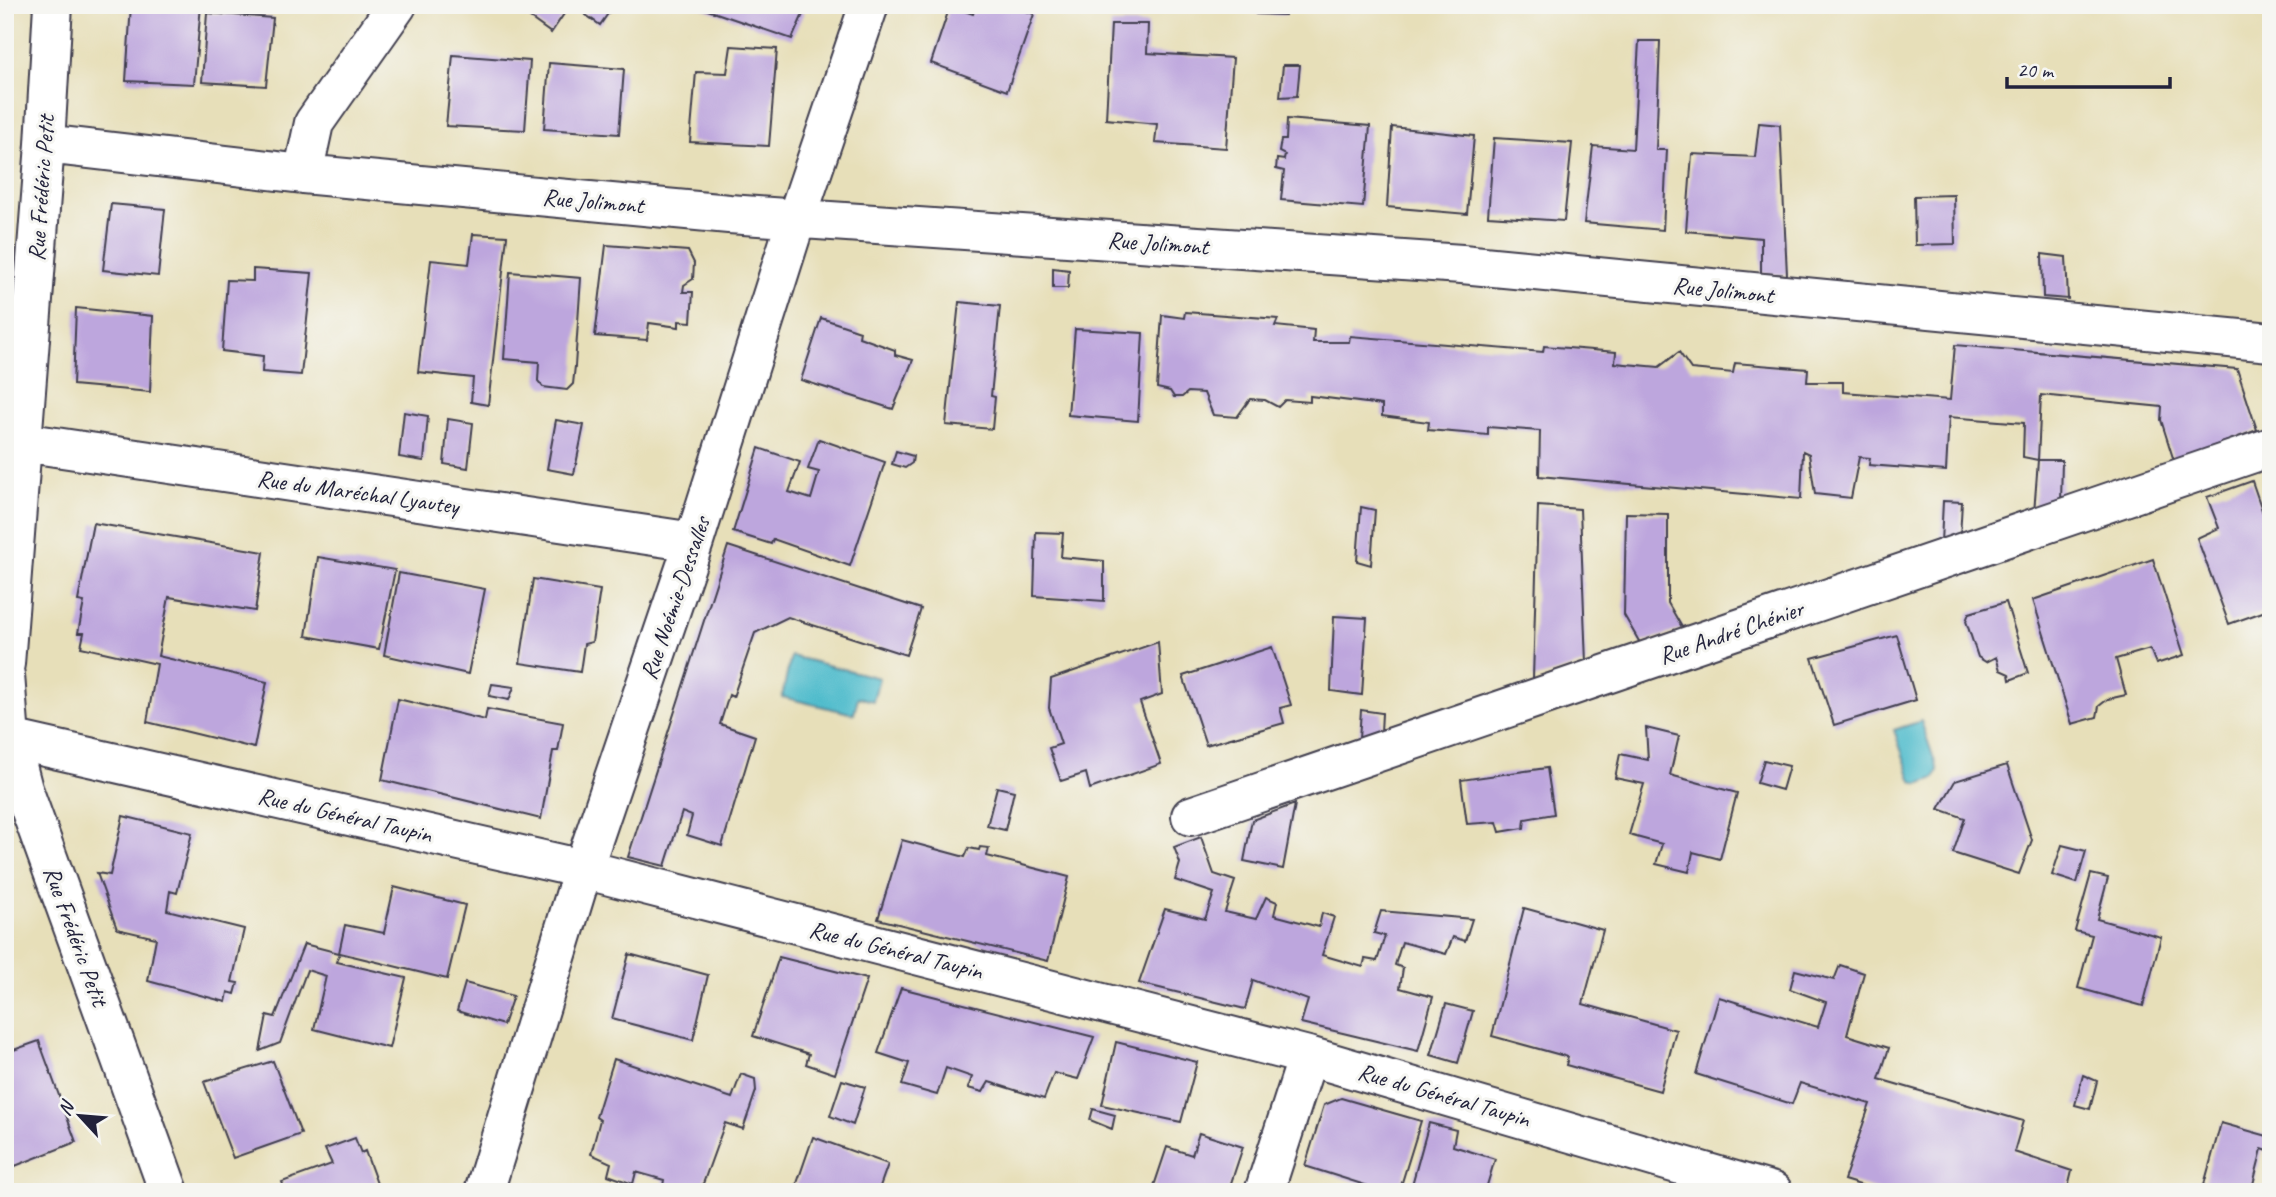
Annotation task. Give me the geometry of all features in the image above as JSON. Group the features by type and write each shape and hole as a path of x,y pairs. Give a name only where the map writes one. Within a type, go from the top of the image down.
{"street":[{"name":"Rue Frédéric Petit","path":"5,664 46,144 53,5"},
{"path":"303,174 314,123 397,5"},
{"name":"Rue Noémie-Dessalles","path":"484,1192 583,869 694,542 797,217 869,5"},
{"name":"Rue Jolimont","path":"46,144 303,174 729,214 1462,264 2271,342"},
{"name":"Rue du Maréchal Lyautey","path":"22,442 694,542"},
{"name":"Rue André Chénier","path":"1191,816 2271,447"},
{"name":"Rue Frédéric Petit","path":"5,675 10,739 23,789 169,1192"},
{"name":"Rue du Général Taupin","path":"10,739 583,869 1308,1056 1773,1192"},
{"path":"1264,1192 1308,1056"}],"water":[{"path":"791,656 879,678 873,701 858,697 854,714 782,697"},
{"path":"1921,721 1938,771 1935,778 1919,784 1912,781 1894,730"}],"building":[{"path":"131,5 201,5 194,84 126,81"},
{"path":"512,5 570,5 551,33"},
{"path":"572,5 614,5 600,25"},
{"path":"693,5 785,5 804,12 792,39"},
{"path":"976,5 1008,5 1034,14 1007,91 931,63 950,6 973,14"},
{"path":"1256,5 1286,5 1285,15 1256,14"},
{"path":"207,13 273,18 266,86 202,82"},
{"path":"1111,24 1148,24 1147,53 1233,58 1226,148 1155,143 1157,124 1106,119"},
{"path":"1639,41 1660,41 1656,150 1667,150 1663,230 1584,223 1593,146 1633,149"},
{"path":"731,46 777,49 769,146 690,142 696,72 727,73"},
{"path":"453,55 530,61 525,130 446,126"},
{"path":"549,63 624,69 619,134 544,129"},
{"path":"1283,65 1300,65 1297,96 1280,97"},
{"path":"1287,119 1370,126 1363,207 1281,200 1284,171 1276,169 1277,159 1284,160 1285,155 1279,152 1281,140 1286,140"},
{"path":"1759,123 1780,125 1787,275 1761,273 1761,238 1686,231 1692,154 1755,157"},
{"path":"1392,127 1474,136 1467,214 1387,207"},
{"path":"1494,138 1572,143 1564,221 1488,216"},
{"path":"1954,195 1955,244 1915,245 1914,196"},
{"path":"111,204 165,209 158,276 103,270"},
{"path":"473,234 507,236 488,405 471,402 473,378 418,372 431,260 469,264"},
{"path":"606,245 688,251 694,263 693,279 684,285 683,292 693,292 691,322 679,321 679,327 649,323 647,340 595,336"},
{"path":"2042,254 2066,257 2068,299 2043,297"},
{"path":"1053,268 1069,270 1068,288 1053,288"},
{"path":"253,269 312,273 301,375 262,372 263,356 222,351 227,280 253,281"},
{"path":"510,272 581,278 573,384 567,390 543,387 538,381 539,362 504,359"},
{"path":"959,302 1000,306 991,396 995,397 992,429 946,425"},
{"path":"76,308 153,316 150,392 73,385"},
{"path":"1185,312 1278,319 1275,326 1314,330 1313,342 1349,342 1350,336 1543,352 1544,346 1616,352 1615,363 1659,367 1679,352 1691,369 1733,373 1735,363 1808,369 1807,382 1843,382 1843,392 1950,400 1955,345 2237,369 2257,430 2174,461 2161,420 2162,407 2041,395 2038,460 2023,457 2024,423 1949,417 1946,471 1869,465 1870,458 1859,457 1851,498 1815,494 1809,454 1803,451 1801,499 1539,476 1540,431 1488,427 1488,435 1428,430 1429,422 1382,416 1382,405 1310,396 1310,402 1285,400 1278,407 1265,400 1250,399 1237,417 1213,415 1204,393 1188,392 1182,397 1174,397 1170,391 1157,388 1162,315 1184,318"},
{"path":"821,318 860,331 859,337 895,350 895,355 913,360 893,409 801,380"},
{"path":"1075,329 1143,333 1138,421 1068,415"},
{"path":"404,412 428,416 424,461 399,457"},
{"path":"448,419 473,423 468,468 444,464"},
{"path":"556,420 584,425 574,474 547,469"},
{"path":"819,439 885,462 850,566 773,539 771,544 733,532 759,448 800,462 789,492 811,499 819,472 808,469"},
{"path":"896,451 913,456 912,463 905,468 892,464"},
{"path":"2038,460 2062,460 2061,503 2034,513"},
{"path":"2252,481 2263,513 2271,510 2271,609 2229,624 2197,538 2219,528 2207,497"},
{"path":"1943,501 1962,502 1960,537 1941,543"},
{"path":"1538,506 1580,509 1586,663 1533,679"},
{"path":"1361,507 1375,510 1371,565 1357,561"},
{"path":"1626,513 1668,514 1668,603 1683,629 1640,643 1624,615"},
{"path":"93,523 264,552 255,611 169,597 158,656 267,682 254,748 147,722 157,664 81,647 84,633 78,633 84,602 78,601"},
{"path":"1036,532 1063,533 1061,557 1104,561 1104,601 1034,596"},
{"path":"728,546 921,609 906,655 788,617 755,633 733,697 729,695 720,724 755,736 722,846 687,835 692,816 682,812 665,866 628,857"},
{"path":"318,557 395,570 379,649 306,636"},
{"path":"2153,559 2184,655 2156,664 2150,649 2116,659 2126,695 2108,699 2099,706 2097,717 2072,724 2033,600"},
{"path":"399,573 485,589 468,674 384,655"},
{"path":"533,579 600,590 592,642 584,644 580,672 520,663"},
{"path":"2006,602 2028,673 2010,680 2009,674 2000,670 1996,657 1986,662 1978,657 1966,621 1969,613"},
{"path":"1334,616 1367,618 1362,695 1331,691"},
{"path":"1897,635 1916,700 1834,725 1812,658"},
{"path":"1158,642 1162,694 1140,702 1161,764 1090,789 1086,773 1061,781 1049,748 1061,744 1049,708 1051,679"},
{"path":"1272,647 1291,705 1280,708 1284,723 1206,745 1183,676"},
{"path":"492,684 514,687 509,700 489,696"},
{"path":"398,699 485,720 487,709 563,723 558,751 553,751 541,819 382,780"},
{"path":"1361,710 1382,713 1381,732 1359,739"},
{"path":"1646,728 1679,736 1670,775 1737,793 1720,859 1693,852 1689,872 1656,864 1662,844 1629,835 1644,784 1615,778 1620,754 1648,760"},
{"path":"1764,760 1789,766 1782,790 1757,783"},
{"path":"2007,765 2032,840 2019,874 1953,853 1965,818 1939,809 1955,781"},
{"path":"1547,768 1554,814 1525,819 1524,828 1500,832 1497,822 1467,824 1461,780"},
{"path":"997,787 1014,791 1005,830 987,826"},
{"path":"1295,804 1283,869 1244,861 1252,820"},
{"path":"123,816 192,833 177,893 170,891 167,910 244,929 232,982 238,983 235,994 228,992 226,1002 148,981 156,938 117,929 97,873 110,875"},
{"path":"1201,837 1214,874 1235,881 1225,912 1256,919 1266,897 1277,902 1274,915 1319,927 1322,913 1334,917 1322,955 1363,967 1365,959 1377,961 1385,936 1374,933 1381,911 1472,919 1465,941 1453,937 1446,954 1402,942 1395,965 1403,968 1400,988 1433,997 1418,1051 1301,1023 1308,1000 1253,980 1245,1009 1139,983 1165,909 1205,919 1214,893 1175,880 1180,863 1174,847"},
{"path":"902,840 965,857 969,848 989,848 987,856 1069,877 1048,961 878,919"},
{"path":"2062,845 2086,851 2077,883 2052,875"},
{"path":"2091,874 2108,878 2097,919 2161,937 2143,1006 2078,988 2092,935 2075,931"},
{"path":"394,887 465,905 447,979 340,953 337,962 406,978 389,1048 314,1029 326,976 307,970 280,1043 260,1051 267,1015 275,1017 304,944 339,953 345,925 384,933"},
{"path":"1524,908 1603,930 1583,1004 1676,1030 1660,1091 1566,1065 1568,1057 1492,1036"},
{"path":"629,954 708,975 693,1040 612,1019"},
{"path":"779,957 867,979 835,1074 806,1064 809,1054 753,1036"},
{"path":"1840,965 1864,973 1847,1035 1889,1048 1879,1079 2023,1121 2014,1152 2072,1171 2067,1192 1883,1192 1844,1180 1870,1104 1800,1083 1792,1104 1696,1074 1719,997 1818,1027 1826,1002 1790,989 1795,970 1834,980"},
{"path":"465,983 513,996 503,1025 457,1011"},
{"path":"901,988 1094,1037 1078,1079 1054,1073 1044,1099 989,1082 983,1092 968,1088 972,1077 946,1068 937,1095 902,1085 909,1063 878,1053"},
{"path":"1446,1004 1473,1011 1458,1063 1431,1055"},
{"path":"39,1041 76,1142 5,1170 5,1053"},
{"path":"1116,1042 1197,1062 1181,1122 1102,1105"},
{"path":"614,1059 732,1098 741,1074 755,1079 756,1091 743,1129 725,1123 700,1192 680,1192 663,1186 664,1180 636,1172 633,1184 608,1175 611,1163 591,1154 600,1120 596,1117"},
{"path":"273,1061 301,1134 233,1158 204,1082"},
{"path":"2083,1075 2097,1081 2090,1109 2075,1105"},
{"path":"842,1080 865,1087 853,1125 830,1116"},
{"path":"1341,1098 1421,1121 1399,1192 1387,1192 1305,1166 1324,1105"},
{"path":"1093,1109 1115,1115 1112,1129 1090,1120"},
{"path":"1429,1123 1456,1130 1453,1146 1495,1159 1485,1192 1410,1192"},
{"path":"2221,1123 2271,1137 2271,1152 2262,1149 2251,1192 2202,1192"},
{"path":"1199,1133 1243,1147 1228,1192 1152,1192 1167,1147 1192,1155"},
{"path":"813,1137 888,1164 878,1192 794,1192"},
{"path":"355,1138 361,1153 365,1151 380,1192 286,1192 282,1182 332,1164 325,1149"}]}
